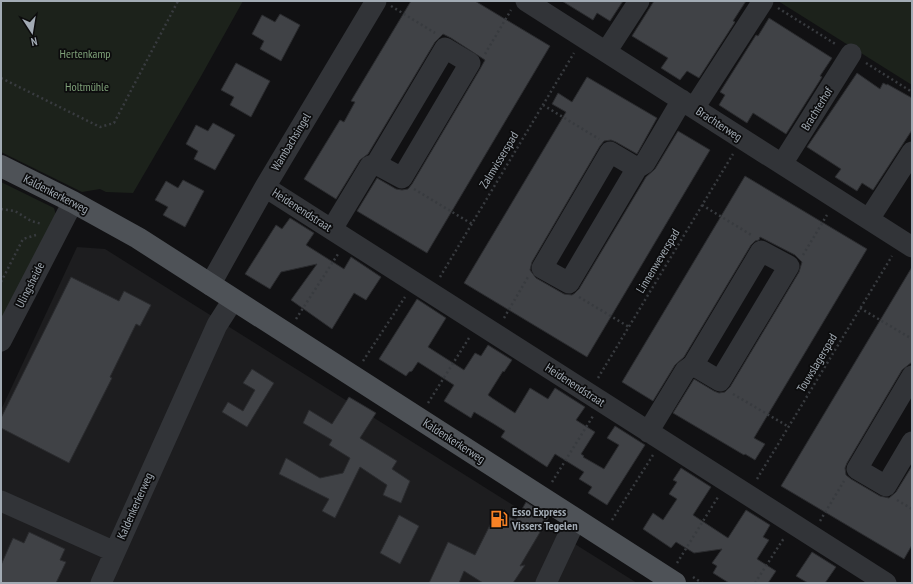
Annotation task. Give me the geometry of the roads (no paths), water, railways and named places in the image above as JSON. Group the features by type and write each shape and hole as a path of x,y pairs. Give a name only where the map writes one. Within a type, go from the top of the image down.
{"main road":[{"name":"Kaldenkerkerweg","path":"1,166 73,202 138,238 671,581"}],"street":[{"path":"606,52 639,1"},
{"path":"637,168 610,152 542,268 569,283 637,168 644,163 763,1"},
{"name":"Wambachsingel","path":"210,285 265,187 383,3"},
{"name":"Brachterweg","path":"520,4 583,37 907,243"},
{"path":"339,234 370,166 376,164 445,48 470,63 402,178 376,164"},
{"name":"Brachterhof","path":"782,164 851,54"},
{"path":"869,219 912,152"},
{"name":"Heidenendstraat","path":"265,187 886,583"},
{"name":"Ulingsheide","path":"1,341 58,228 73,202"},
{"path":"656,436 685,371 693,365 761,251 789,266 720,381 693,365"},
{"name":"Kaldenkerkerweg","path":"100,583 217,325 233,300"},
{"path":"912,376 857,469 886,486 912,442"},
{"path":"1,501 114,552"},
{"path":"546,583 576,519"}],"place":[{"name":"Esso Express Vissers Tegelen","path":"499,519"}],"park label":[{"name":"Hertenkamp","path":"85,54"},
{"name":"Holtmühle","path":"87,87"}]}
